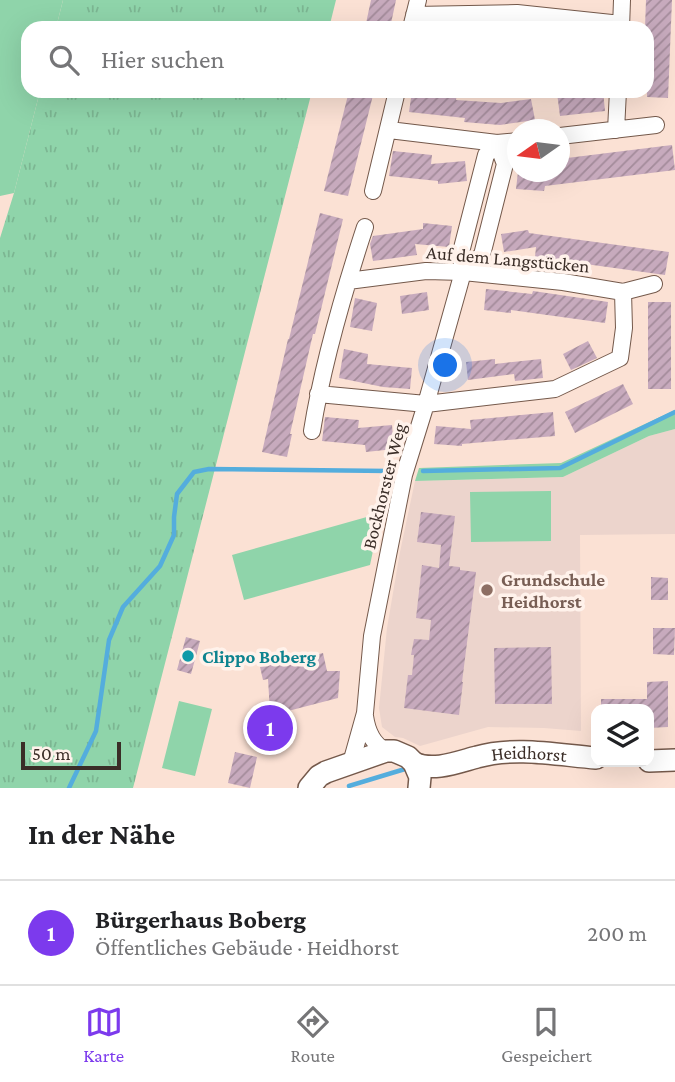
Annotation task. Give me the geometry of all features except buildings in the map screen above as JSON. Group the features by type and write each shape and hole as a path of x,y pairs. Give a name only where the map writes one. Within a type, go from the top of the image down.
{"street":[{"path":"621,21 622,0"},
{"path":"414,14 517,13 581,21"},
{"path":"373,191 396,98"},
{"path":"616,130 618,98"},
{"path":"570,135 656,125"},
{"path":"389,130 507,142"},
{"name":"Bockhorster Weg","path":"351,763 365,713 372,636 404,475 463,272 482,255 505,164 497,143"},
{"path":"312,431 318,394 365,228"},
{"name":"Auf dem Langstücken","path":"348,281 426,271 563,282 623,292 654,284"},
{"path":"318,394 426,404 555,389 620,358 625,328 623,292"},
{"name":"Bockhorster Weg","path":"365,713 370,734 377,745 386,751"},
{"path":"309,788 318,776 326,772 386,751"},
{"name":"Heidhorst","path":"386,751 401,753 420,765 430,767 463,762 490,754 520,752 591,758"},
{"path":"654,761 675,760"},
{"name":"Heidhorst","path":"414,762 421,788 463,762"}],"shaded area":[{"name":"Grundschule Heidhorst","path":"675,429 675,534 580,535 581,731 488,727 420,746 395,737 382,727 379,708 387,628 415,481 563,477 649,436"}],"green space":[{"path":"0,0 63,0 58,21 21,21 21,98 38,98 14,193 0,196"},
{"path":"63,0 336,0 331,21 58,21"},
{"path":"38,98 310,98 133,788 0,788 0,238"},
{"path":"675,410 675,429 649,436 563,477 415,481 419,468 561,463"},
{"path":"551,491 551,541 471,542 470,492"},
{"path":"381,513 370,565 244,600 232,555"},
{"path":"179,701 212,709 195,776 162,768"}],"waterway":[{"path":"423,471 560,468 675,412"},
{"path":"69,788 96,731 109,640 123,607 160,566 174,535 177,494 194,472 209,469 389,471"},
{"path":"349,786 405,769"}],"place":[{"name":"Grundschule Heidhorst","path":"487,590"},
{"name":"Clippo Boberg","path":"188,656"},
{"name":"Bürgerhaus Boberg","path":"270,728"}]}
